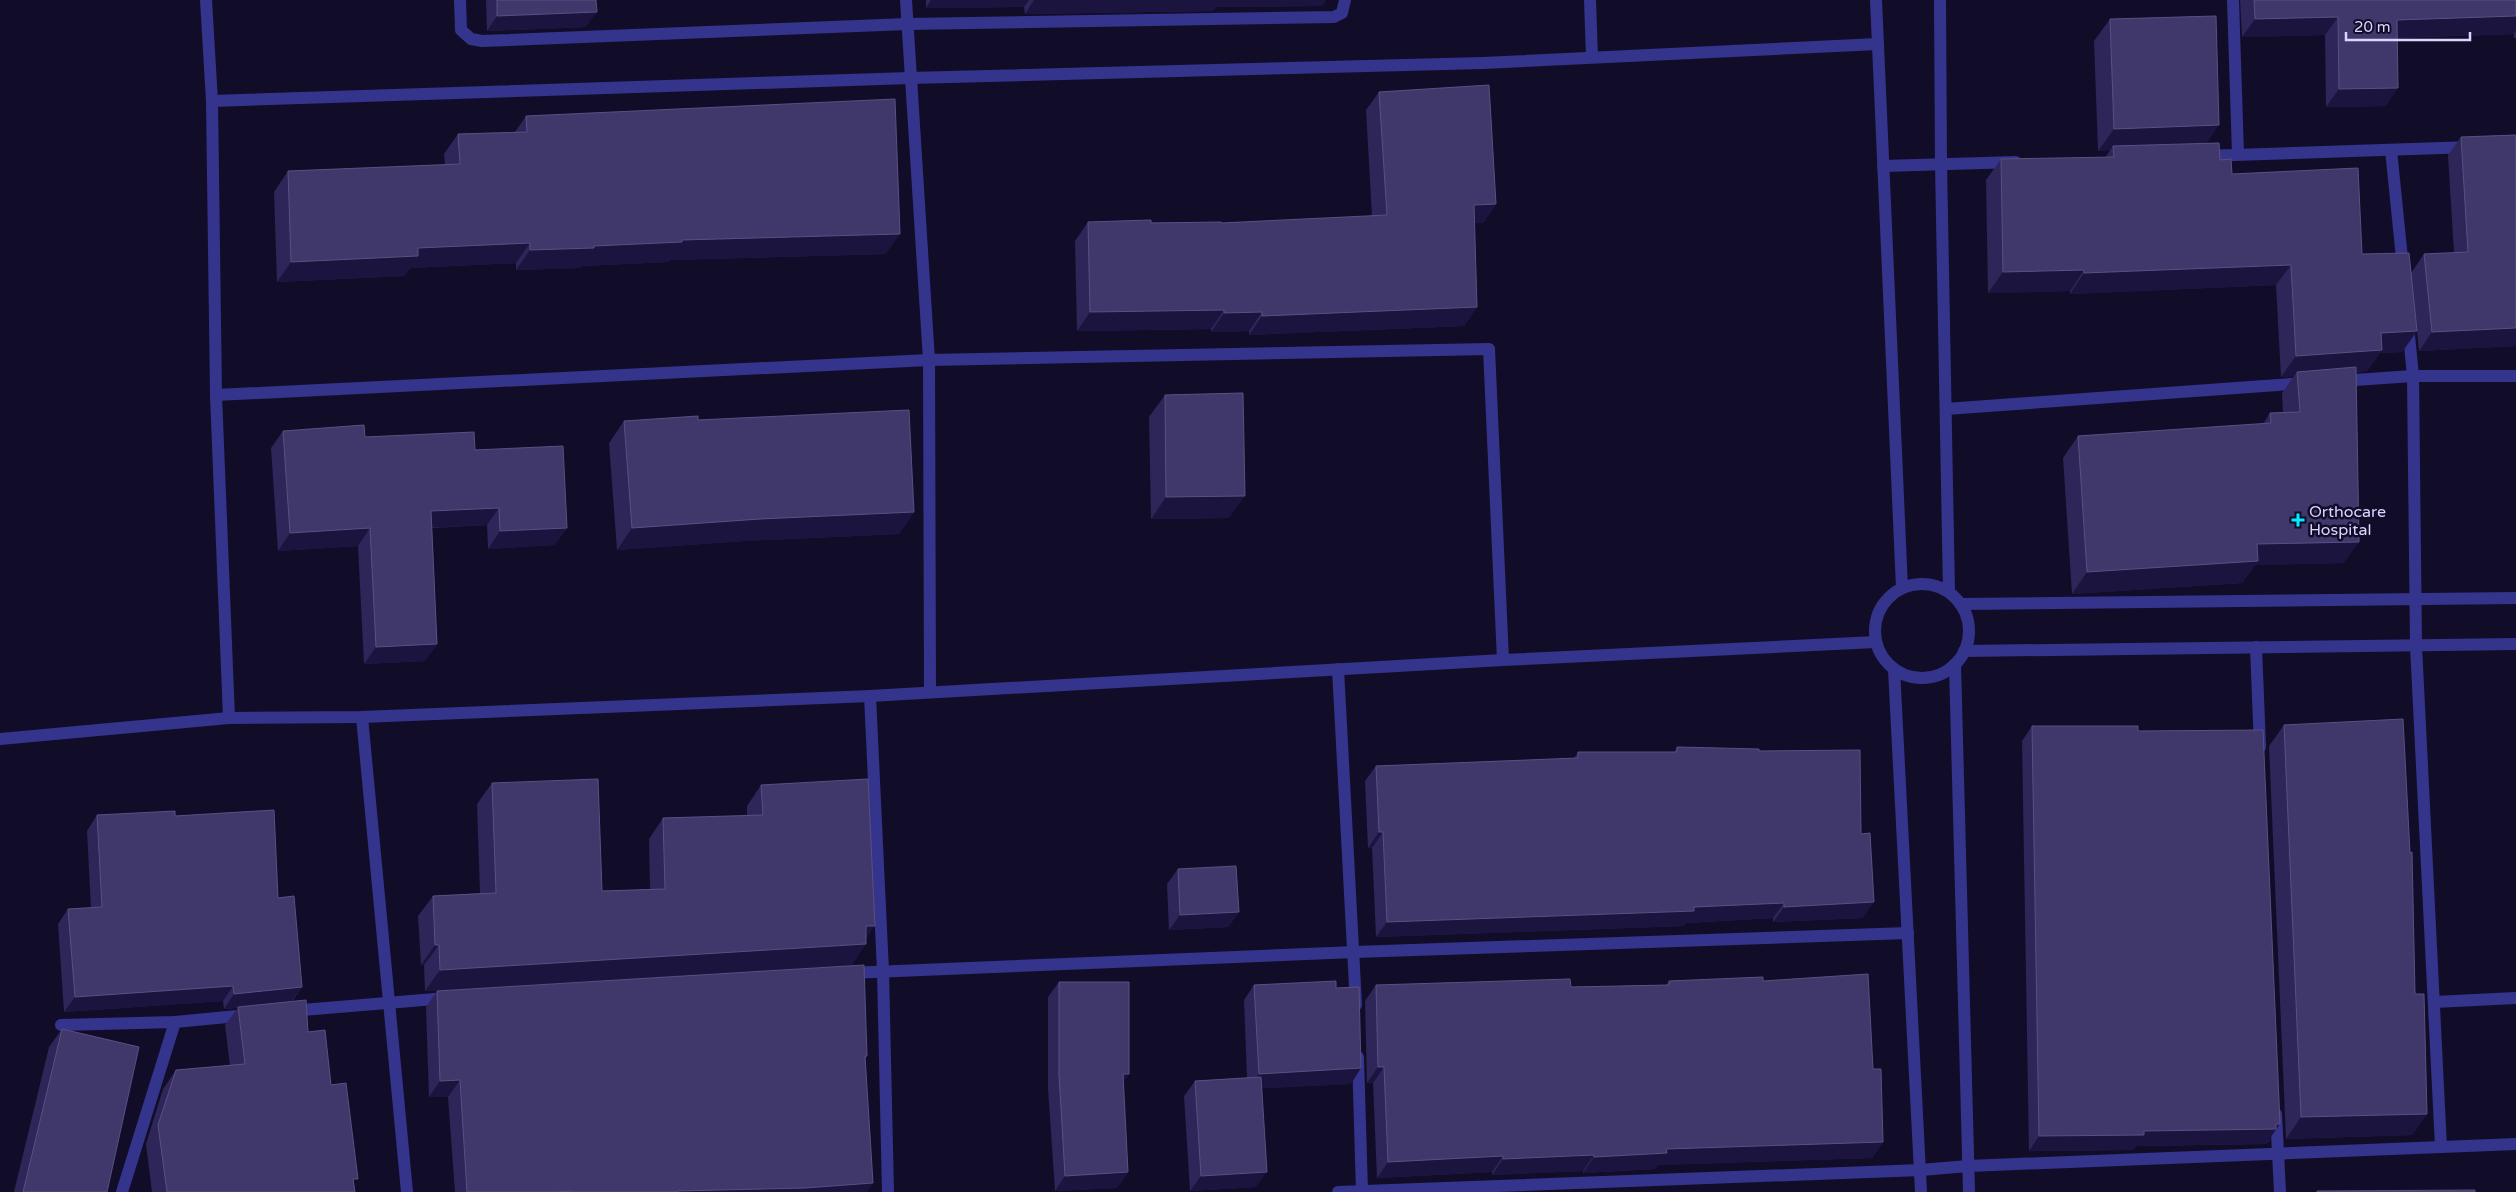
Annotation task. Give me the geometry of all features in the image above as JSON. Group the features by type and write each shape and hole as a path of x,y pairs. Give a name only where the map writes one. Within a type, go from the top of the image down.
{"street":[{"path":"206,0 212,101 216,395 229,718"},
{"path":"460,0 461,30 471,39 482,41 907,24 1334,17 1342,13 1345,0"},
{"path":"906,0 929,360 930,692"},
{"path":"1590,0 1592,57"},
{"path":"1876,0 1902,588"},
{"path":"1940,0 1949,592"},
{"path":"2233,0 2238,154"},
{"path":"212,101 910,78 1464,63 1878,44"},
{"path":"2188,156 2487,146"},
{"path":"2391,150 2404,278"},
{"path":"1884,166 2030,161"},
{"path":"2406,307 2413,376 2416,646 2441,1147"},
{"path":"216,395 929,360 1489,349 1503,660"},
{"path":"1946,409 2413,376 2516,376"},
{"path":"1918,583 1934,585 1949,592 1960,604 1967,619 1968,635 1964,651 1955,664 1942,674 1925,678 1909,676 1894,669 1883,657 1876,642 1875,626 1879,610 1889,597 1902,588 1918,583"},
{"path":"1960,604 2516,598"},
{"path":"3,741 229,718 362,717 870,696 1503,660 1876,642"},
{"path":"1964,651 2516,644"},
{"path":"2256,647 2260,757"},
{"path":"1955,664 1969,1192"},
{"path":"1338,669 1355,952 1357,1022"},
{"path":"1894,669 1922,1192"},
{"path":"870,696 883,971 888,1192"},
{"path":"362,717 407,1192"},
{"path":"834,974 1355,952 1908,933"},
{"path":"281,1012 388,1001 457,997"},
{"path":"2434,1002 2516,998"},
{"path":"61,1025 175,1022 262,1014"},
{"path":"122,1192 175,1022"},
{"path":"1358,1042 1362,1192"},
{"path":"2275,1104 2280,1192"},
{"path":"1338,1192 1637,1186 1968,1166 2516,1144"}],"building":[{"path":"497,0 596,0 597,12 497,16"},
{"path":"2254,0 2516,0 2516,16 2397,20 2398,88 2339,89 2338,17 2255,19"},
{"path":"2216,16 2219,125 2114,129 2110,19"},
{"path":"1489,85 1496,204 1474,205 1477,307 1262,316 1262,312 1224,313 1224,310 1090,312 1088,222 1151,220 1151,223 1221,223 1387,215 1379,92"},
{"path":"895,99 900,234 682,240 682,242 594,246 594,248 530,250 530,243 418,248 418,256 291,262 288,171 460,164 458,134 527,132 526,116"},
{"path":"2516,135 2516,328 2432,332 2424,254 2468,252 2461,137"},
{"path":"2219,143 2220,160 2231,159 2232,174 2358,168 2362,254 2409,253 2417,331 2381,333 2382,350 2296,356 2291,265 2084,273 2084,270 2003,272 2001,159 2114,157 2113,146"},
{"path":"2356,367 2359,542 2257,544 2258,561 2087,572 2078,436 2271,423 2270,413 2300,412 2297,372"},
{"path":"1243,393 1245,496 1166,497 1165,395"},
{"path":"909,410 914,512 760,519 632,528 624,421 698,416 698,420"},
{"path":"364,425 365,437 474,432 475,450 563,446 567,528 500,531 499,508 431,511 437,644 376,647 370,528 290,533 283,431"},
{"path":"2403,719 2410,853 2412,852 2415,994 2424,994 2427,1114 2301,1117 2284,725"},
{"path":"2032,726 2138,726 2138,731 2263,730 2280,1124 2276,1124 2276,1129 2144,1131 2144,1135 2039,1136"},
{"path":"1677,747 1759,749 1759,751 1860,750 1861,834 1870,833 1874,902 1784,907 1784,903 1694,907 1694,911 1387,922 1383,832 1379,832 1376,766 1578,758 1578,752 1677,752"},
{"path":"598,779 602,891 665,889 663,818 763,815 761,785 868,779 875,926 866,926 866,944 440,970 439,945 435,945 433,896 496,893 492,783"},
{"path":"274,810 278,898 294,896 302,987 234,994 233,986 75,997 68,909 102,907 97,815 175,811 175,816"},
{"path":"1236,866 1239,912 1180,915 1178,869"},
{"path":"864,965 867,1056 865,1056 873,1183 805,1188 678,1192 467,1192 460,1080 440,1081 437,991"},
{"path":"1868,974 1873,1069 1881,1069 1883,1142 1666,1149 1667,1153 1594,1157 1594,1155 1503,1159 1503,1156 1388,1162 1384,1067 1378,1067 1376,985 1570,979 1571,987 1669,985 1669,981 1763,977 1763,981"},
{"path":"1336,981 1336,988 1359,987 1361,1068 1259,1074 1254,985"},
{"path":"1059,982 1129,982 1129,1074 1123,1074 1128,1172 1065,1176 1059,1074"},
{"path":"306,1000 308,1032 325,1030 331,1085 346,1083 358,1179 353,1179 355,1192 167,1192 158,1125 176,1070 245,1064 238,1007"},
{"path":"62,1029 139,1047 107,1192 23,1192"},
{"path":"1261,1077 1267,1172 1201,1176 1195,1081"},
{"path":"2475,1190 2475,1192 2317,1192 2317,1191"}],"place":[{"name":"Orthocare Hospital","path":"2298,520"}]}
